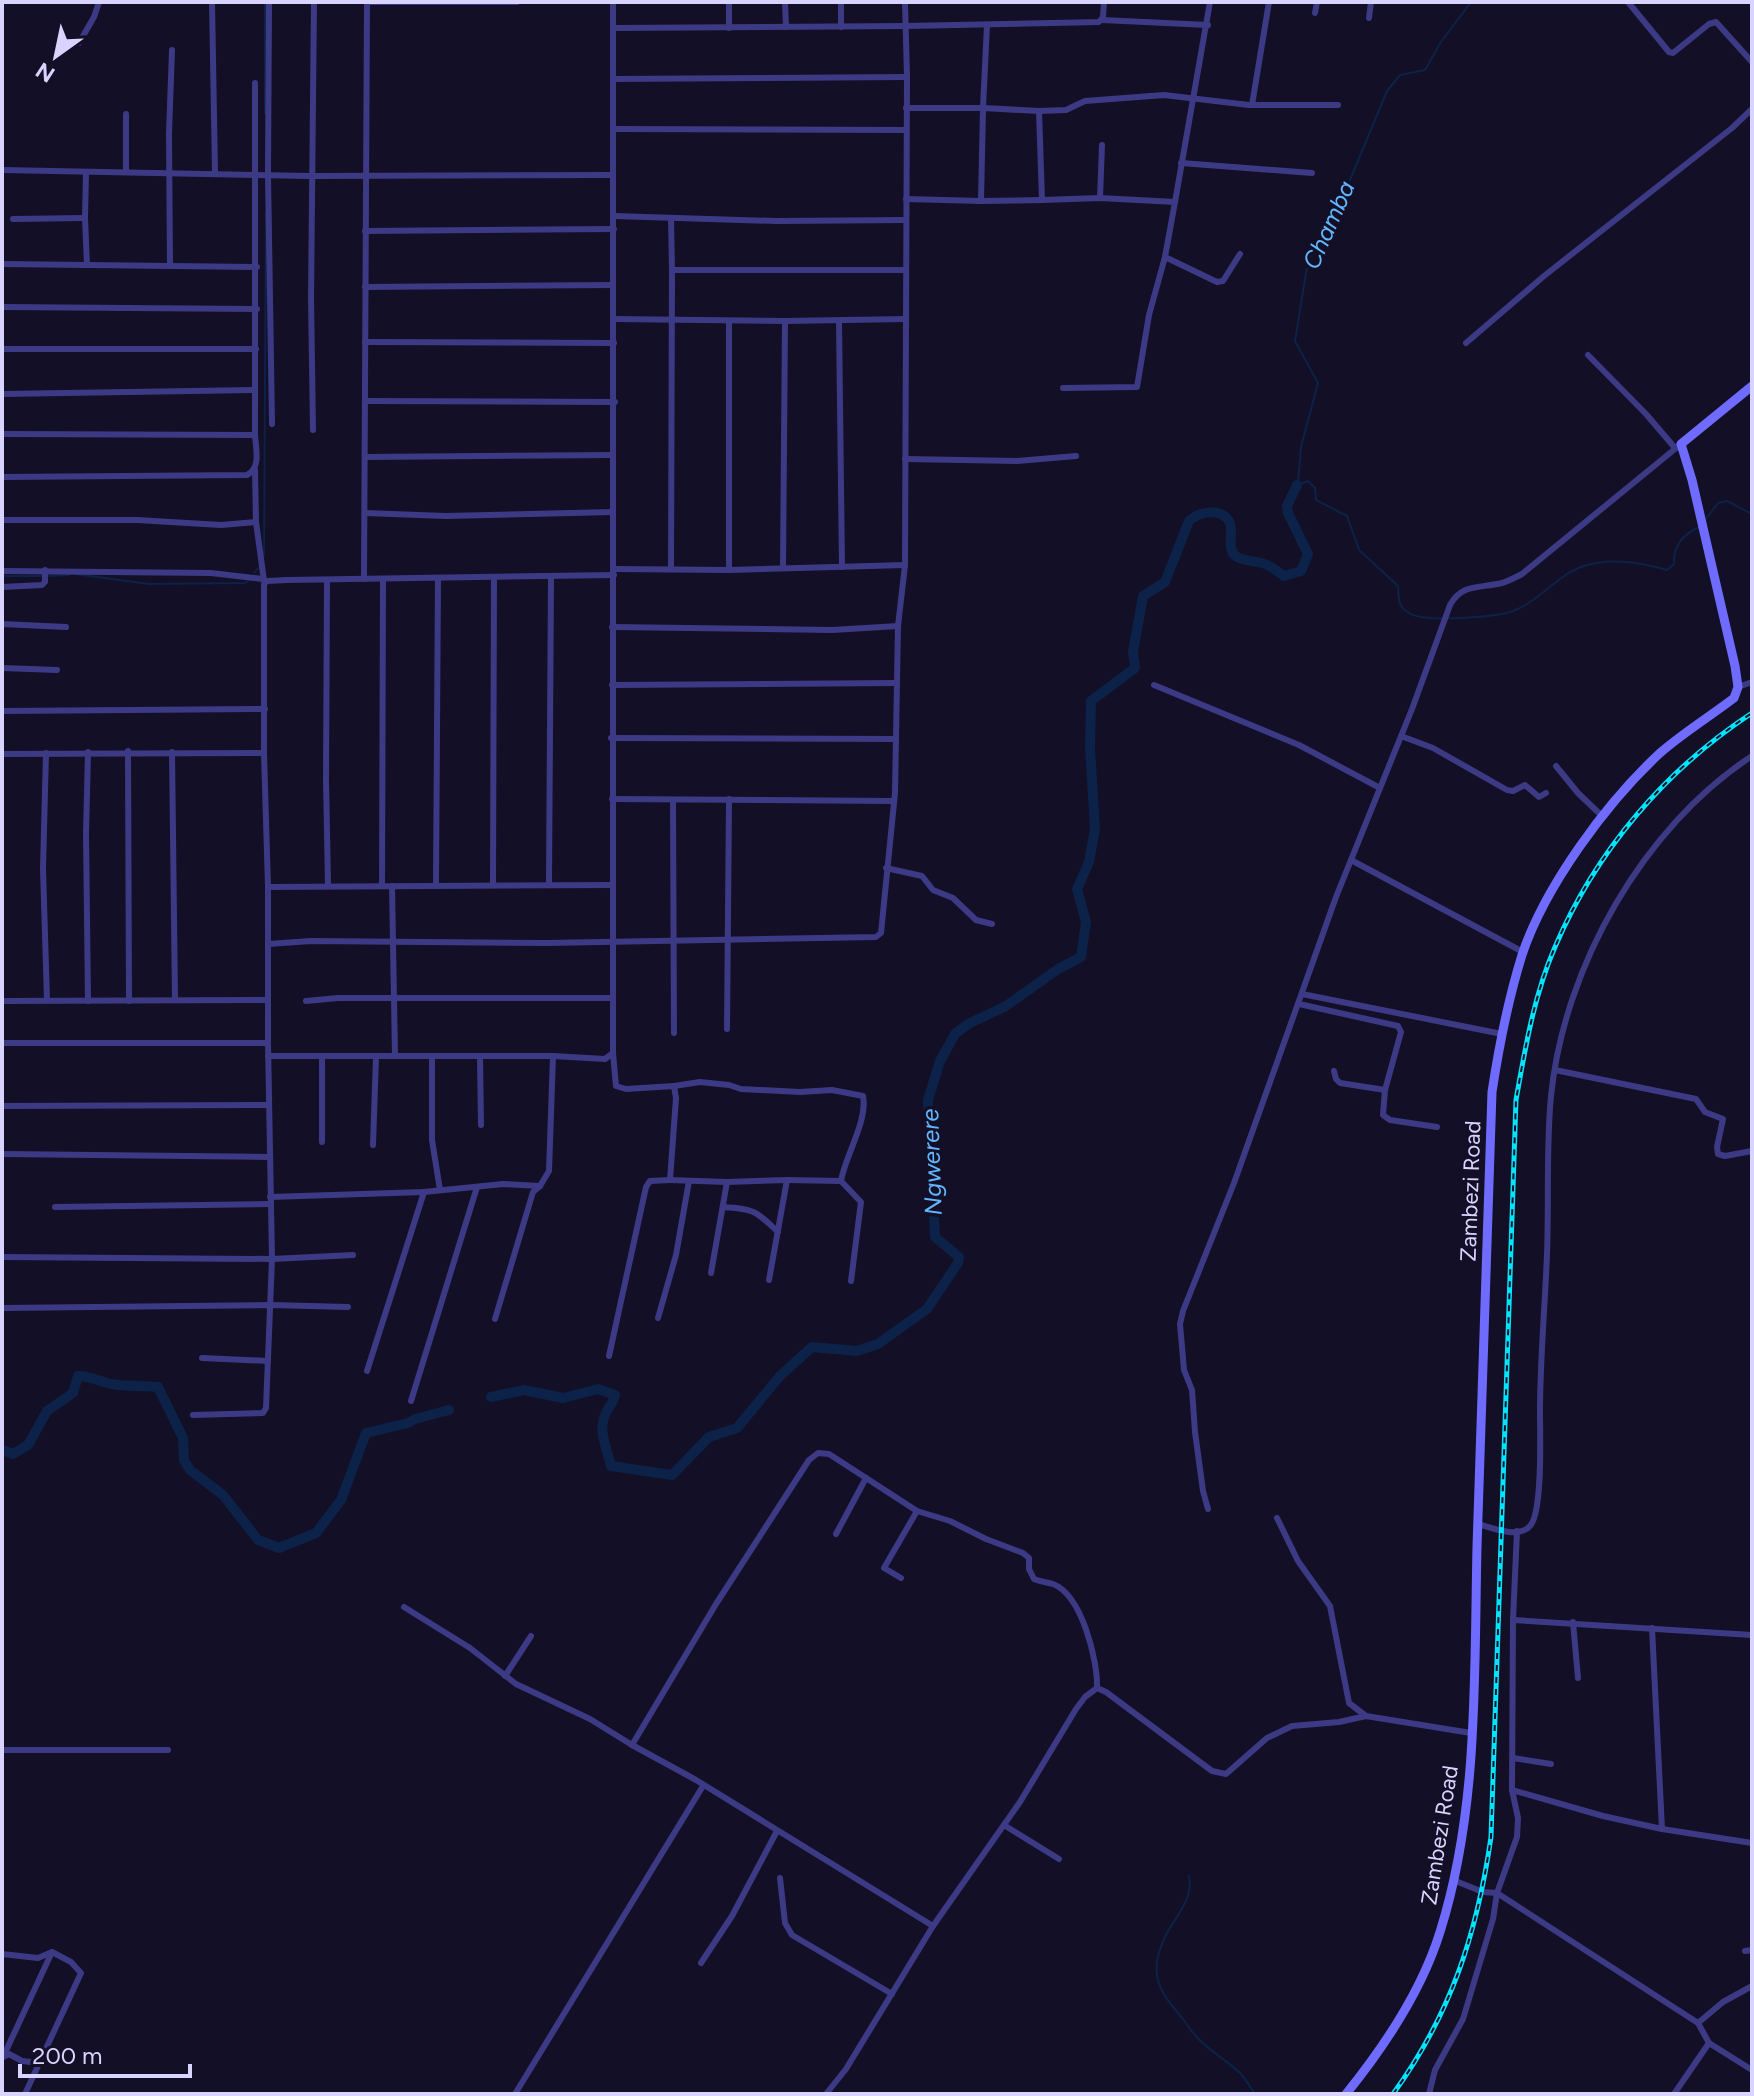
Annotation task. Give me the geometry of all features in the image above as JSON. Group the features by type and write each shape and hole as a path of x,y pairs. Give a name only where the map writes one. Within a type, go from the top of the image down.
{"main road":[{"path":"1738,687 1702,524 1678,446 1752,386"},
{"name":"Zambezi Road","path":"1346,2094 1366,2069 1412,1996 1440,1934 1463,1826 1471,1733 1492,1092 1502,1034 1523,952 1542,908 1603,817 1654,759 1734,698 1738,687"}],"street":[{"path":"79,43 99,2"},
{"path":"212,2 215,172"},
{"path":"269,2 272,424"},
{"path":"313,430 314,2"},
{"path":"364,579 367,2 517,2"},
{"path":"613,2 615,402 611,998 616,1086 626,1089 700,1082 741,1089 832,1090 863,1096 865,1102 841,1181"},
{"path":"729,2 729,28"},
{"path":"785,2 786,27"},
{"path":"841,2 841,27"},
{"path":"268,944 547,943 879,936 893,801 898,626 905,565 905,2"},
{"path":"1102,20 1104,2"},
{"path":"1063,388 1137,387 1149,315 1165,257 1210,2"},
{"path":"1252,105 1269,2"},
{"path":"1315,13 1317,2"},
{"path":"1369,18 1371,2"},
{"path":"1628,2 1669,52 1673,53 1709,24 1716,22 1752,62"},
{"path":"613,28 987,25 1102,20 1208,25"},
{"path":"981,201 987,25"},
{"path":"170,265 172,50"},
{"path":"613,79 907,77"},
{"path":"193,1415 263,1413 266,1408 271,1305 264,582 256,522 255,470 255,83"},
{"path":"906,108 1066,110 1085,101 1164,95 1252,105 1338,105"},
{"path":"1466,343 1544,276 1752,109"},
{"path":"1039,111 1042,200"},
{"path":"126,114 126,171"},
{"path":"613,129 905,130"},
{"path":"1100,198 1102,145"},
{"path":"1181,163 1312,173"},
{"path":"2,170 312,176 613,175"},
{"path":"86,173 87,265"},
{"path":"906,199 1100,198 1175,202"},
{"path":"614,216 906,220"},
{"path":"13,219 85,218"},
{"path":"671,218 671,569"},
{"path":"365,231 614,229"},
{"path":"1165,257 1221,282 1240,254"},
{"path":"2,264 257,267"},
{"path":"672,270 906,270"},
{"path":"365,287 613,285"},
{"path":"2,307 257,309"},
{"path":"614,319 906,319"},
{"path":"729,321 729,570"},
{"path":"783,568 785,321"},
{"path":"839,321 842,567"},
{"path":"365,342 614,343"},
{"path":"2,349 256,349"},
{"path":"1208,1509 1203,1491 1192,1390 1184,1370 1180,1324 1351,860 1450,605 1459,591 1505,582 1522,574 1678,446 1588,355"},
{"path":"2,394 254,390"},
{"path":"366,401 615,402"},
{"path":"2,434 255,435"},
{"path":"365,457 613,455"},
{"path":"905,459 1017,461 1076,456"},
{"path":"2,477 247,475 255,470"},
{"path":"365,513 446,516 613,512"},
{"path":"2,520 137,520 221,525 256,522"},
{"path":"2,571 211,573 264,582 905,565"},
{"path":"2,587 42,585 45,570"},
{"path":"549,884 551,576"},
{"path":"493,885 494,577"},
{"path":"436,884 438,578"},
{"path":"382,886 383,579"},
{"path":"327,580 328,885"},
{"path":"2,624 66,627"},
{"path":"612,627 832,630 898,626"},
{"path":"2,668 57,670"},
{"path":"1738,687 1752,682"},
{"path":"612,685 897,683"},
{"path":"1154,685 1299,745 1380,788"},
{"path":"2,711 265,709"},
{"path":"1401,736 1433,748 1507,790 1525,785 1539,797 1546,793"},
{"path":"611,738 895,739"},
{"path":"2,754 128,751 264,753"},
{"path":"128,751 129,1001"},
{"path":"88,752 88,1001"},
{"path":"172,752 175,1000"},
{"path":"46,753 43,869 47,1000"},
{"path":"1478,1524 1502,1531 1530,1527 1538,1501 1551,1100 1562,1032 1577,983 1624,891 1647,857 1686,810 1752,756"},
{"path":"1556,766 1603,817"},
{"path":"612,799 893,801"},
{"path":"727,1029 729,799"},
{"path":"673,800 674,1033"},
{"path":"1351,860 1523,952"},
{"path":"886,868 922,876 933,890 953,898 976,920 992,924"},
{"path":"268,887 611,885"},
{"path":"392,886 395,1056"},
{"path":"1302,994 1502,1034"},
{"path":"306,1001 611,998"},
{"path":"2,1001 267,1000"},
{"path":"1299,1004 1394,1024 1401,1029 1385,1090 1383,1115 1387,1119 1437,1127"},
{"path":"2,1043 268,1043"},
{"path":"268,1056 553,1056 605,1059 613,1053"},
{"path":"322,1056 322,1142"},
{"path":"432,1056 432,1140 440,1190"},
{"path":"480,1056 481,1125"},
{"path":"495,1319 533,1192 549,1171 553,1056"},
{"path":"373,1145 376,1057"},
{"path":"1555,1070 1696,1099 1705,1112 1723,1119 1718,1154 1725,1156 1752,1151"},
{"path":"1334,1071 1340,1083 1385,1090"},
{"path":"670,1180 676,1098 674,1086"},
{"path":"2,1106 269,1105"},
{"path":"2,1154 269,1157"},
{"path":"769,1280 787,1180"},
{"path":"609,1356 646,1187 650,1181 841,1181 861,1202 851,1281"},
{"path":"658,1318 676,1255 689,1181"},
{"path":"711,1273 727,1182"},
{"path":"55,1207 270,1201 477,1187 540,1186"},
{"path":"411,1401 477,1187"},
{"path":"367,1371 424,1192"},
{"path":"723,1207 758,1212 778,1232"},
{"path":"2,1257 272,1259 353,1255"},
{"path":"2,1308 348,1307"},
{"path":"202,1358 268,1361"},
{"path":"632,1745 716,1604 809,1460 818,1453 829,1454 917,1511 950,1521 1023,1553 1029,1558 1029,1569 1034,1579 1053,1584 1063,1591 1086,1626 1098,1673 1097,1688 1076,1709 1004,1825 933,1926 842,2075 826,2094"},
{"path":"836,1534 866,1478"},
{"path":"901,1578 885,1566 917,1511"},
{"path":"1277,1518 1298,1561 1330,1606 1349,1703 1366,1716"},
{"path":"1429,2094 1435,2070 1463,2019 1493,1919 1497,1893 1517,1837 1518,1818 1512,1790 1517,1531"},
{"path":"404,1607 470,1648 516,1684 590,1719 933,1926"},
{"path":"1513,1620 1752,1635"},
{"path":"1573,1622 1578,1678"},
{"path":"1652,1628 1662,1829"},
{"path":"505,1676 531,1636"},
{"path":"1097,1688 1212,1771 1226,1774 1267,1738 1292,1726 1366,1716 1471,1733"},
{"path":"2,1750 168,1750"},
{"path":"1513,1758 1551,1764"},
{"path":"515,2094 703,1786"},
{"path":"1512,1790 1603,1816 1752,1843"},
{"path":"1004,1825 1059,1859"},
{"path":"701,1963 732,1916 777,1831"},
{"path":"780,1878 785,1923 792,1935 892,1994"},
{"path":"1453,1880 1483,1892 1497,1893 1698,2023 1709,2043 1752,2070"},
{"path":"2,1954 38,1958 52,1952"},
{"path":"3,2057 52,1952"},
{"path":"25,2094 81,1973 71,1962 52,1952"},
{"path":"1698,2023 1723,2002 1752,1986"},
{"path":"1674,2094 1709,2043"},
{"path":"3,2057 9,2054 22,2061 39,2063"}],"waterway":[{"path":"265,2 265,113"},
{"name":"Chamba","path":"1298,482 1301,447 1318,383 1295,341 1308,261 1345,192 1387,91 1400,75 1425,70 1441,42 1471,2"},
{"path":"264,555 266,214"},
{"name":"Ngwerere","path":"1297,485 1308,481 1315,488 1316,500 1347,516 1359,550 1398,586 1402,608 1429,618 1477,617 1513,611 1572,571 1592,564 1624,562 1667,570 1674,564 1680,541 1699,527"},
{"name":"Ngwerere","path":"491,1397 524,1390 563,1398 598,1389 615,1395 602,1426 611,1466 672,1475 709,1437 737,1428 780,1376 812,1347 857,1351 878,1344 927,1309 959,1257 935,1237 928,1100 940,1061 955,1034 968,1024 1006,1006 1058,969 1081,957 1086,922 1077,889 1089,862 1095,829 1090,748 1091,701 1135,668 1133,652 1143,596 1165,582 1189,521 1193,518 1209,512 1225,517 1231,525 1232,550 1237,557 1265,564 1284,576 1301,571 1308,554 1287,506 1297,485"},
{"name":"Ngwerere","path":"1706,519 1718,503 1727,501 1752,514"},
{"path":"254,573 258,568"},
{"path":"75,574 149,584 248,581"},
{"path":"49,576 69,575"},
{"path":"2,576 42,576"},
{"name":"Ngwerere","path":"2,1450 13,1454 28,1445 47,1411 73,1393 78,1376 117,1385 158,1387 183,1438 184,1460 190,1470 223,1495 258,1540 279,1548 316,1533 341,1500 366,1433 449,1410"},
{"path":"1189,1876 1189,1893 1160,1950 1156,1972 1158,1981 1168,2000 1193,2032 1241,2074 1255,2094"}],"railway":[{"path":"1393,2094 1431,2034 1458,1972 1478,1907 1491,1837 1516,1100 1536,1003 1555,947 1591,878 1612,846 1636,815 1690,760 1752,713"}]}
